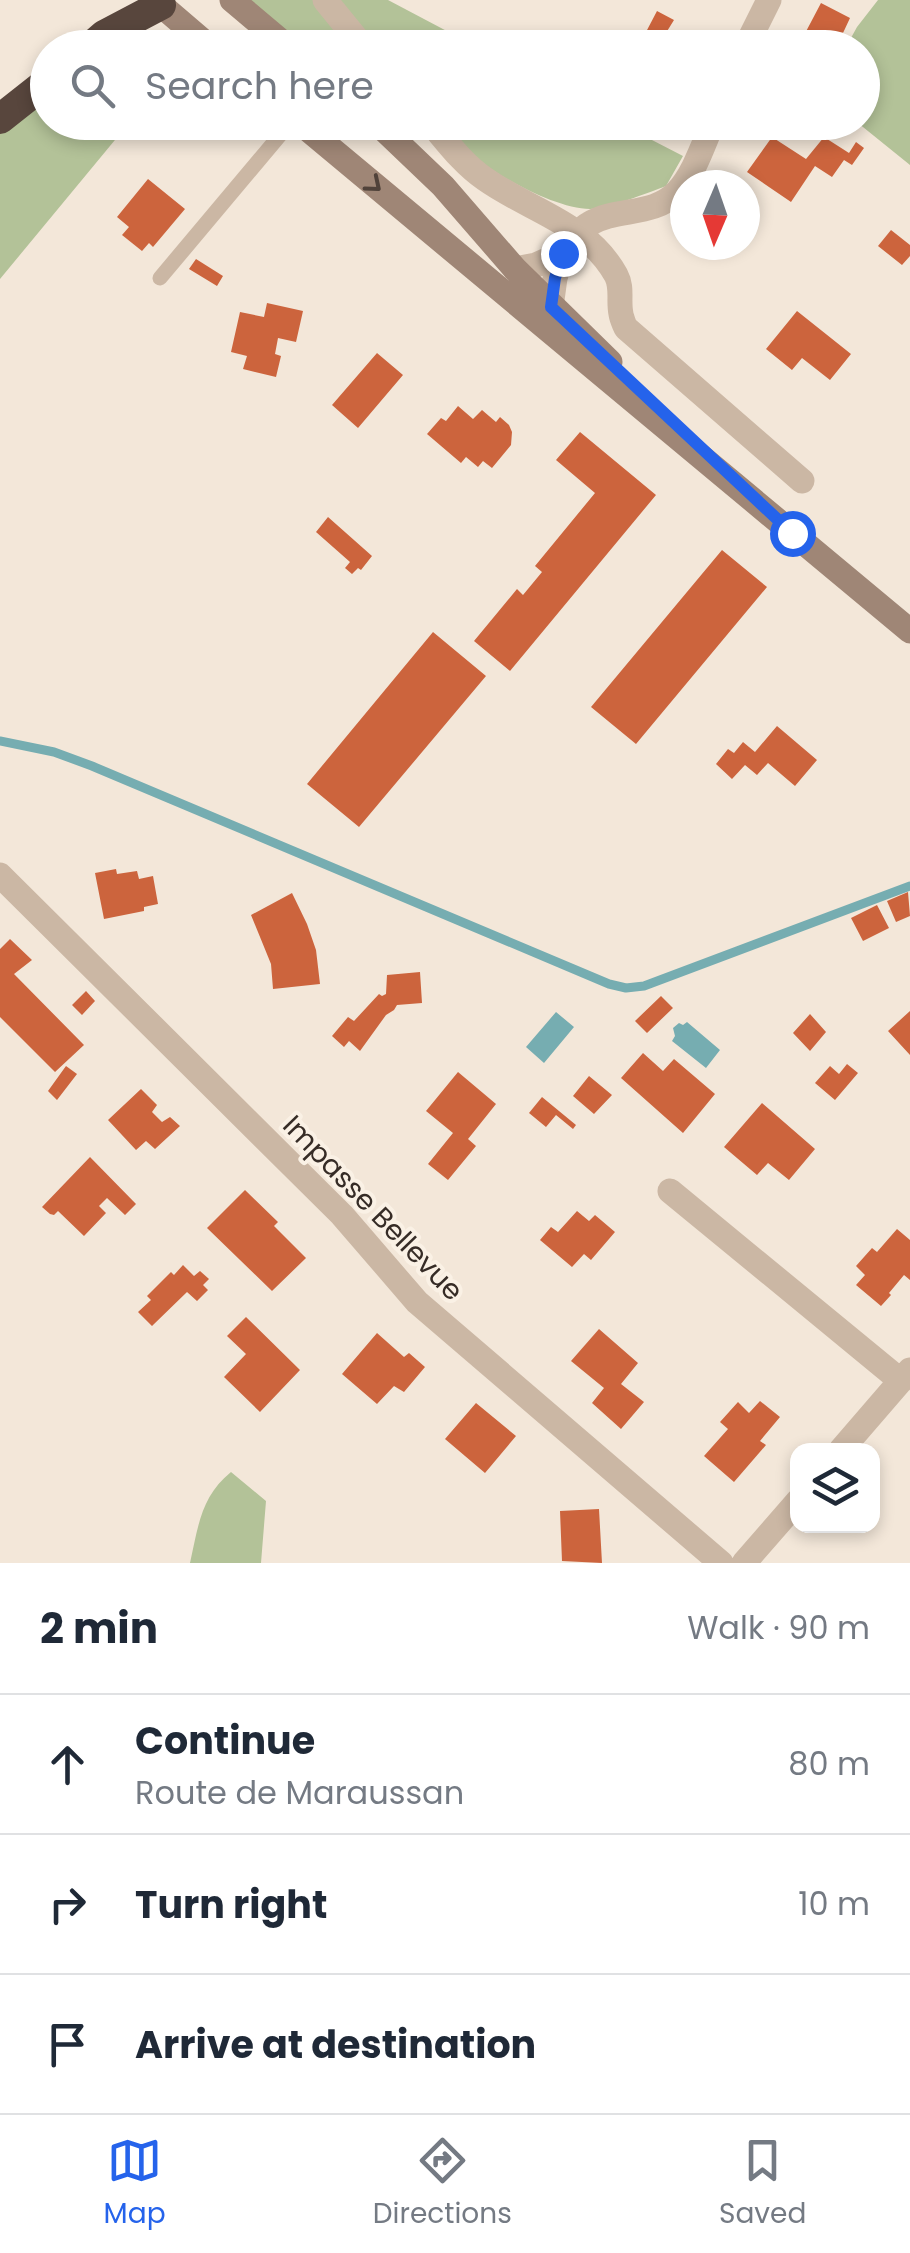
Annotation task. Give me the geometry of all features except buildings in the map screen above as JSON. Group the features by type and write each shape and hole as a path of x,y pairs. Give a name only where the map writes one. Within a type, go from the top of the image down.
{"highway":[{"path":"112,30 158,3"},
{"path":"0,119 30,95"}],"main road":[{"path":"232,0 268,30"},
{"path":"158,3 189,30"},
{"path":"320,140 910,631"},
{"path":"395,140 443,186 551,307 792,533"}],"street":[{"path":"325,0 349,30"},
{"path":"753,30 769,0"},
{"path":"445,140 483,178 564,222 571,243 616,275 626,328 802,480"},
{"path":"515,269 536,265 571,243 589,224 662,204 685,182 704,140"},
{"path":"551,307 555,278 571,243"},
{"name":"Impasse Bellevue","path":"0,875 342,1215 417,1302 721,1563"},
{"path":"670,1191 905,1375 847,1443"},
{"path":"744,1563 790,1510"}],"lane":[{"path":"160,278 276,140"}],"green space":[{"path":"244,0 318,0 342,30 280,30"},
{"path":"334,0 388,0 445,30 360,30"},
{"path":"878,0 910,0 910,165 879,140 880,30 855,30"},
{"path":"30,108 30,140 115,140 0,279 0,132"},
{"path":"459,140 652,140 683,156 675,170 670,170 666,186 590,209 533,193 492,169"},
{"path":"231,1472 266,1501 261,1563 190,1563 207,1502"}],"water":[{"path":"556,1012 574,1027 544,1063 526,1047"},
{"path":"687,1022 720,1050 706,1068 672,1041 673,1028"}],"waterway":[{"path":"0,741 54,752 92,766 626,988 644,986 910,886"}],"route":[{"path":"563,253 551,307 792,533"}]}
